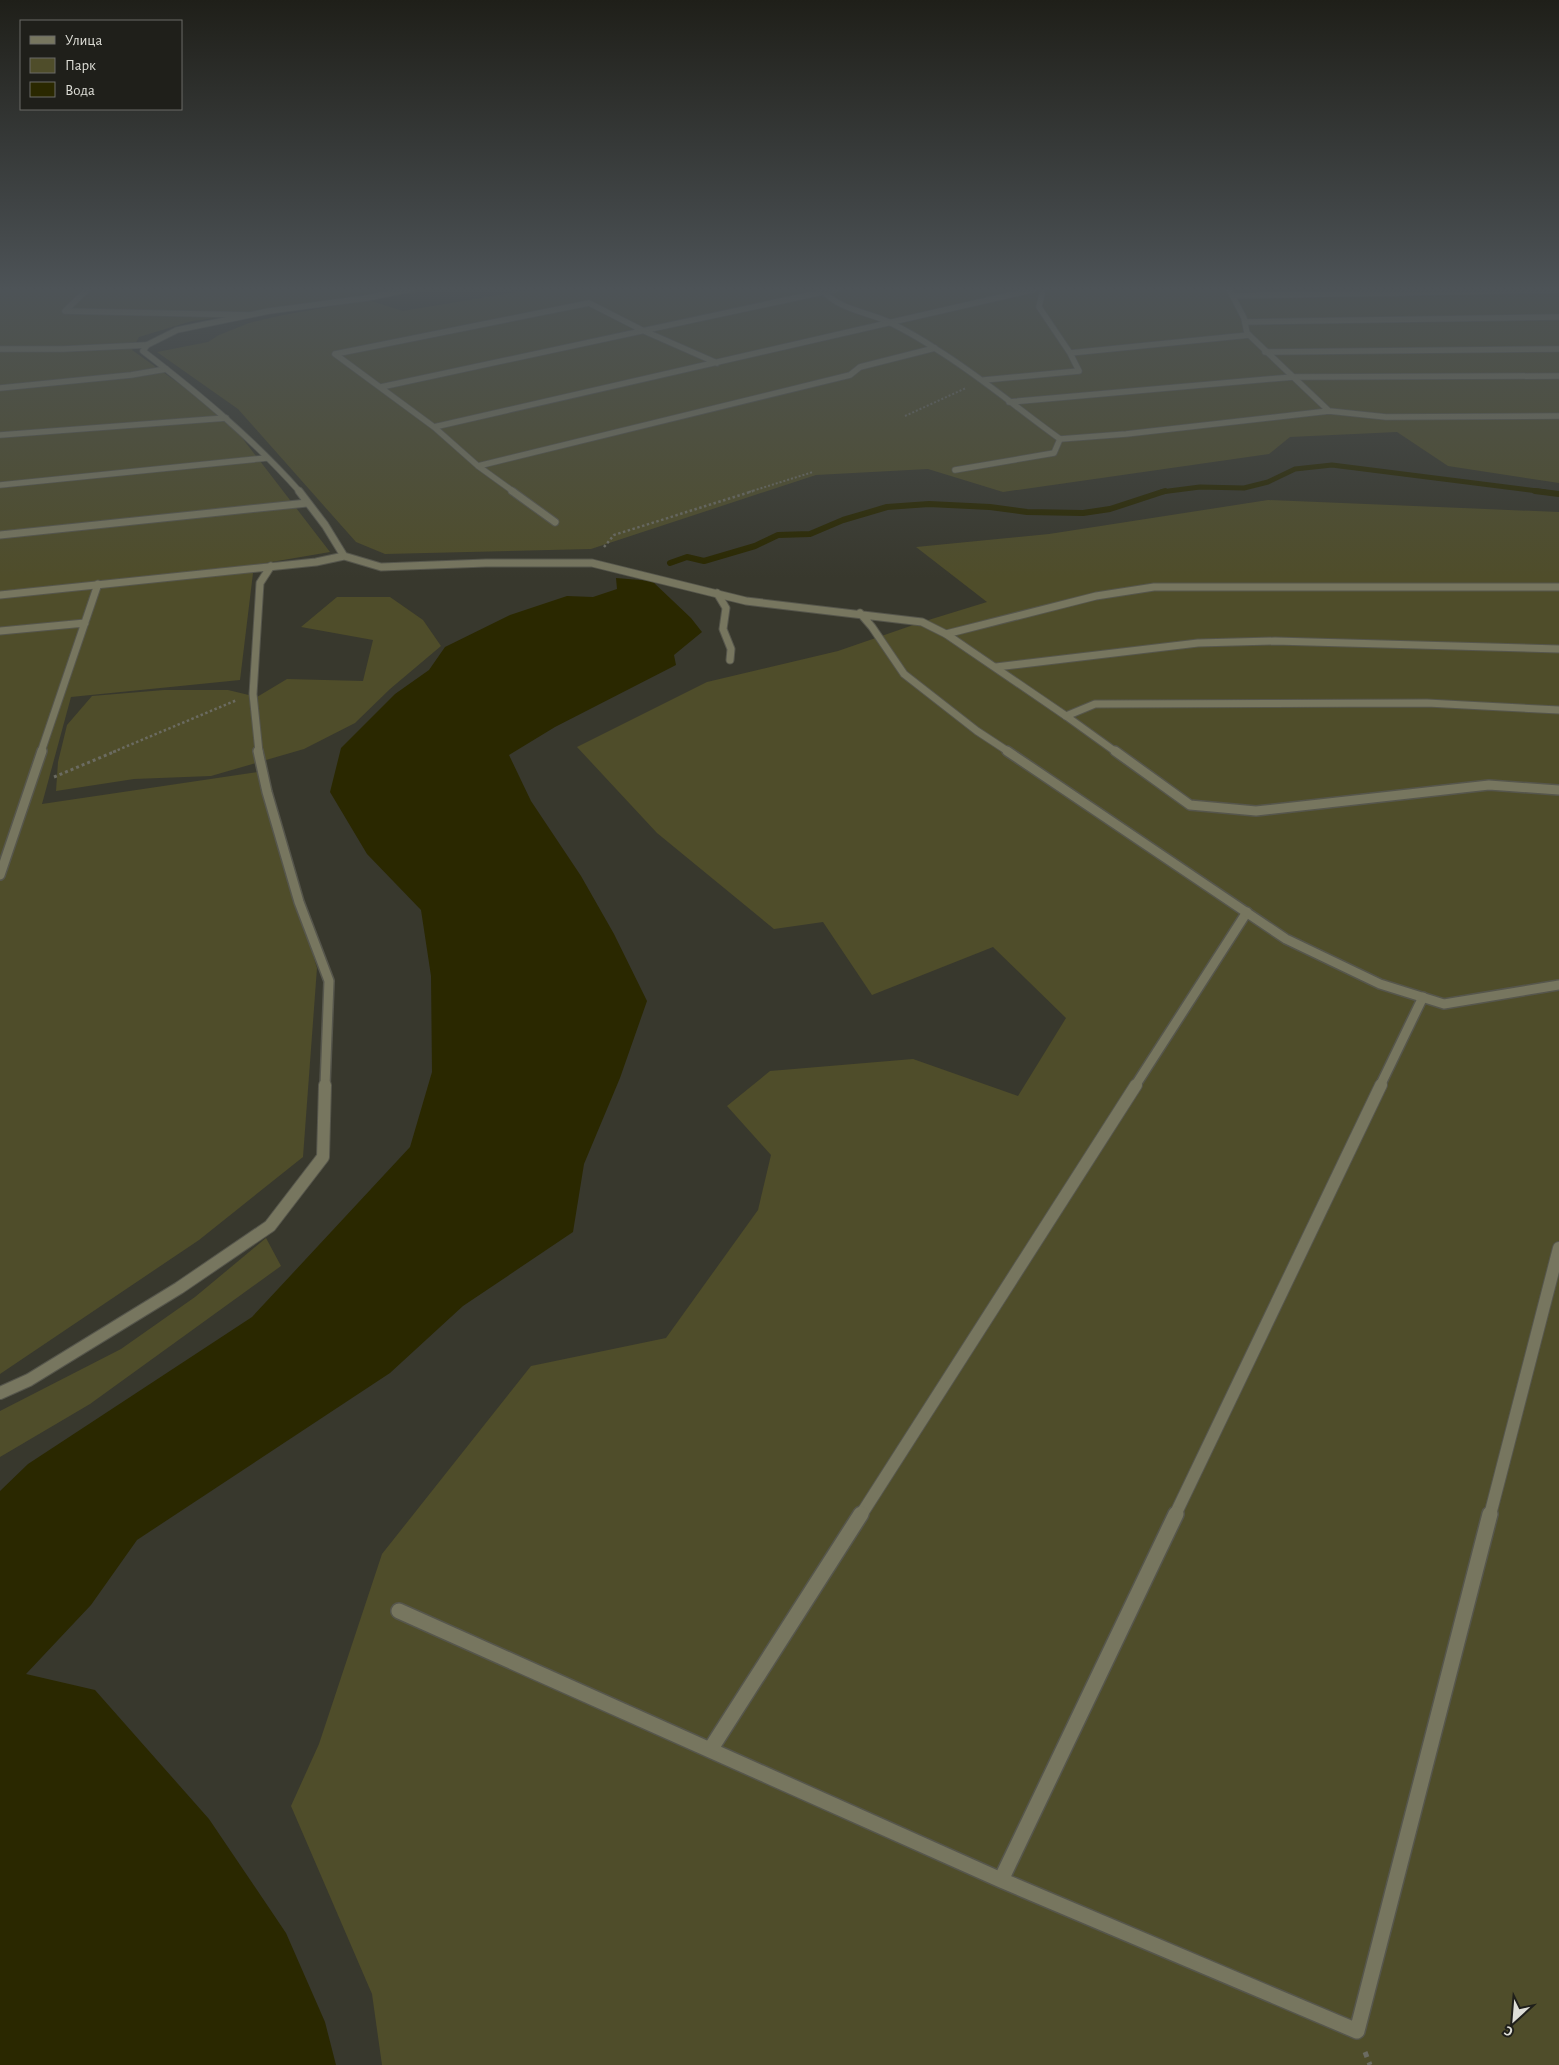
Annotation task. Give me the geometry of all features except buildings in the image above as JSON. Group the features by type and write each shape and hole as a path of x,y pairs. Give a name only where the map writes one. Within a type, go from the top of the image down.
{"street":[{"path":"0,388 27,385"},
{"path":"186,385 226,418 287,478 333,536 344,556"},
{"path":"381,387 388,385"},
{"path":"434,427 618,385"},
{"path":"478,466 806,385"},
{"path":"990,385 1009,402 1060,439 1126,434 1329,411 1386,417 1559,416"},
{"path":"1009,402 1199,385"},
{"path":"1303,385 1329,411"},
{"path":"381,387 434,427 478,466 556,522"},
{"path":"0,435 226,418"},
{"path":"955,470 1054,454 1060,439"},
{"path":"0,485 267,458"},
{"path":"0,536 307,503"},
{"path":"0,595 316,562 344,556 381,567 486,563 592,563 746,601 860,613 922,622 946,634 996,667 1190,805 1256,811 1489,784 1559,790"},
{"path":"0,1393 29,1380 179,1288 270,1226 323,1157 329,981 299,902 267,792 258,750 253,694 260,583 271,566"},
{"path":"0,875 98,584"},
{"path":"946,634 1096,596 1154,587 1559,587"},
{"path":"717,594 726,608 723,629 731,649 730,660"},
{"path":"860,613 872,627 904,674 976,731 1286,939 1380,984 1444,1004 1559,985"},
{"path":"0,631 85,623"},
{"path":"996,667 1208,643 1276,641 1559,649"},
{"path":"1066,716 1095,704 1427,703 1559,710"},
{"path":"710,1750 1247,912"},
{"path":"1001,1880 1423,997"},
{"path":"399,1611 1001,1880 1357,2032 1559,1248"}],"path":[{"path":"905,416 972,385"},
{"path":"592,563 614,535 813,472"},
{"path":"30,786 253,694"}],"green space":[{"path":"0,385 182,385 226,417 330,552 254,565 240,680 71,697 42,804 258,772 317,968 303,1157 199,1240 0,1374"},
{"path":"204,385 1559,385 1559,483 1448,466 1397,432 1290,437 1269,454 1003,492 928,469 816,475 591,549 385,554 356,542 238,409"},
{"path":"1268,500 1559,512 1559,2065 382,2065 372,1994 291,1806 319,1744 382,1554 531,1366 666,1338 758,1210 771,1155 727,1106 770,1071 913,1059 1018,1096 1066,1018 993,947 872,995 823,922 774,929 657,833 577,747 707,682 838,651 987,602 916,547 1049,534"},
{"path":"337,597 390,597 423,620 441,646 390,689 355,723 304,749 211,776 134,779 56,791 58,762 67,725 92,696 164,690 228,690 257,697 287,679 363,681 373,640 301,627"},
{"path":"266,1238 281,1266 90,1404 0,1457 0,1411 121,1349 195,1297"}],"water":[{"path":"616,578 652,581 691,618 702,632 674,655 676,665 555,727 509,755 531,801 581,876 614,934 647,1001 620,1078 584,1164 573,1232 463,1306 390,1373 137,1540 91,1605 26,1674 95,1690 209,1819 286,1933 325,2022 336,2065 0,2065 0,1491 28,1464 252,1317 410,1147 432,1072 431,976 421,910 367,854 330,792 341,748 395,694 429,670 445,647 510,615 567,596 593,597 617,589"}],"waterway":[{"path":"1163,492 1200,487 1244,488 1268,482 1295,469 1332,465 1545,492"},
{"path":"1535,491 1559,494"},
{"path":"670,563 687,557 704,561 755,546 778,535 810,534 843,520 887,507 929,504 990,507 1027,512 1083,513 1110,509 1163,492"}]}
